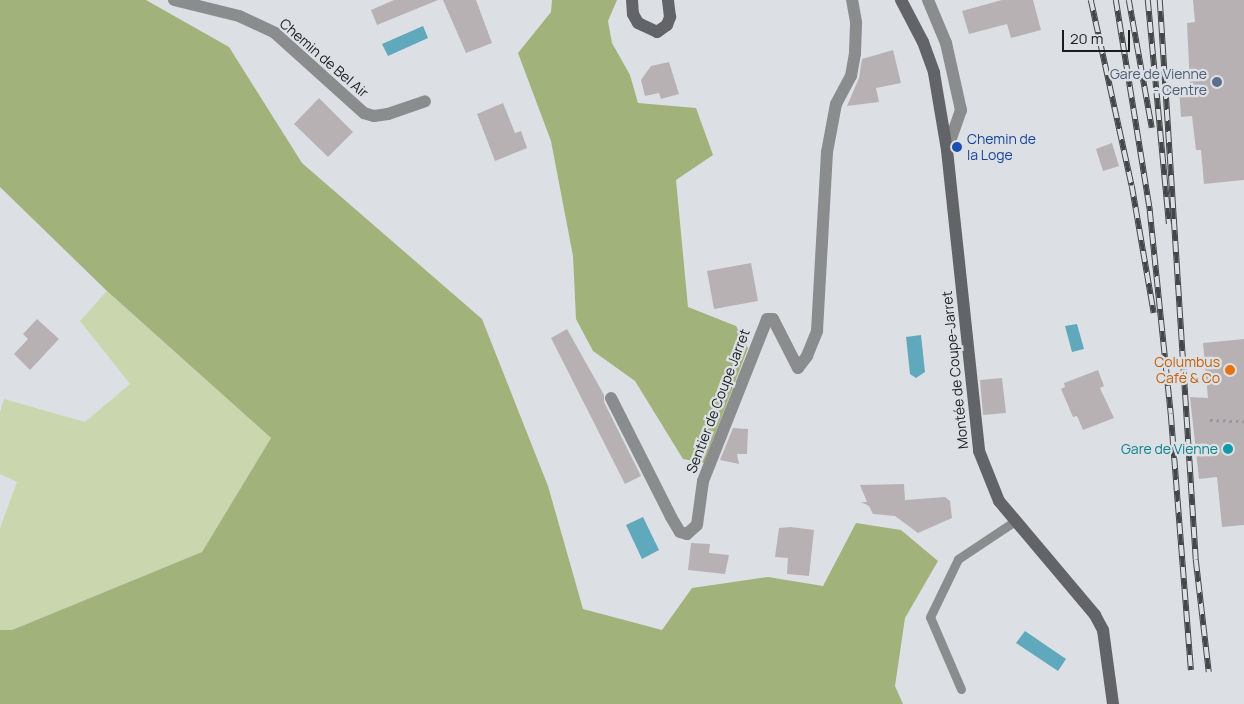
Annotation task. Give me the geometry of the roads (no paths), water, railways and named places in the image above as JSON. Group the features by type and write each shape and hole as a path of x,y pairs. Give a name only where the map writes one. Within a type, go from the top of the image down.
{"main road":[{"path":"632,0 633,14 638,23 657,32 667,25 670,17 668,0"},
{"name":"Montée de Coupe-Jarret","path":"901,0 923,42 934,73 946,150 979,451 999,501 1095,614 1103,630 1112,704"}],"street":[{"name":"Chemin de Bel Air","path":"174,0 239,16 275,33 364,113 374,116 388,114 425,101"},
{"name":"Sentier de Coupe Jarret","path":"611,398 680,532 687,534 697,525 703,481 766,319 773,319 798,368 807,356 817,331 826,152 836,104 851,76 856,52 852,0"},
{"path":"928,0 946,42 961,110 946,150"}],"lane":[{"path":"961,689 930,618 958,560 1015,521"}],"water":[{"path":"423,26 428,38 388,56 382,44"},
{"path":"1077,324 1084,349 1072,352 1065,326"},
{"path":"921,335 925,372 916,378 910,374 906,337"},
{"path":"643,517 659,550 642,559 626,525"},
{"path":"1025,631 1066,659 1058,671 1016,643"}],"railway":[{"path":"1091,0 1132,186 1154,313"},
{"path":"1116,0 1150,211 1171,414 1191,670"},
{"path":"1129,0 1152,128"},
{"path":"1148,0 1169,224"},
{"path":"1160,0 1196,560 1209,672"}],"place":[{"name":"Gare de Vienne - Centre","path":"1217,82"},
{"name":"Chemin de la Loge","path":"957,147"},
{"name":"Columbus Café & Co","path":"1230,370"},
{"name":"Gare de Vienne","path":"1228,449"}]}
